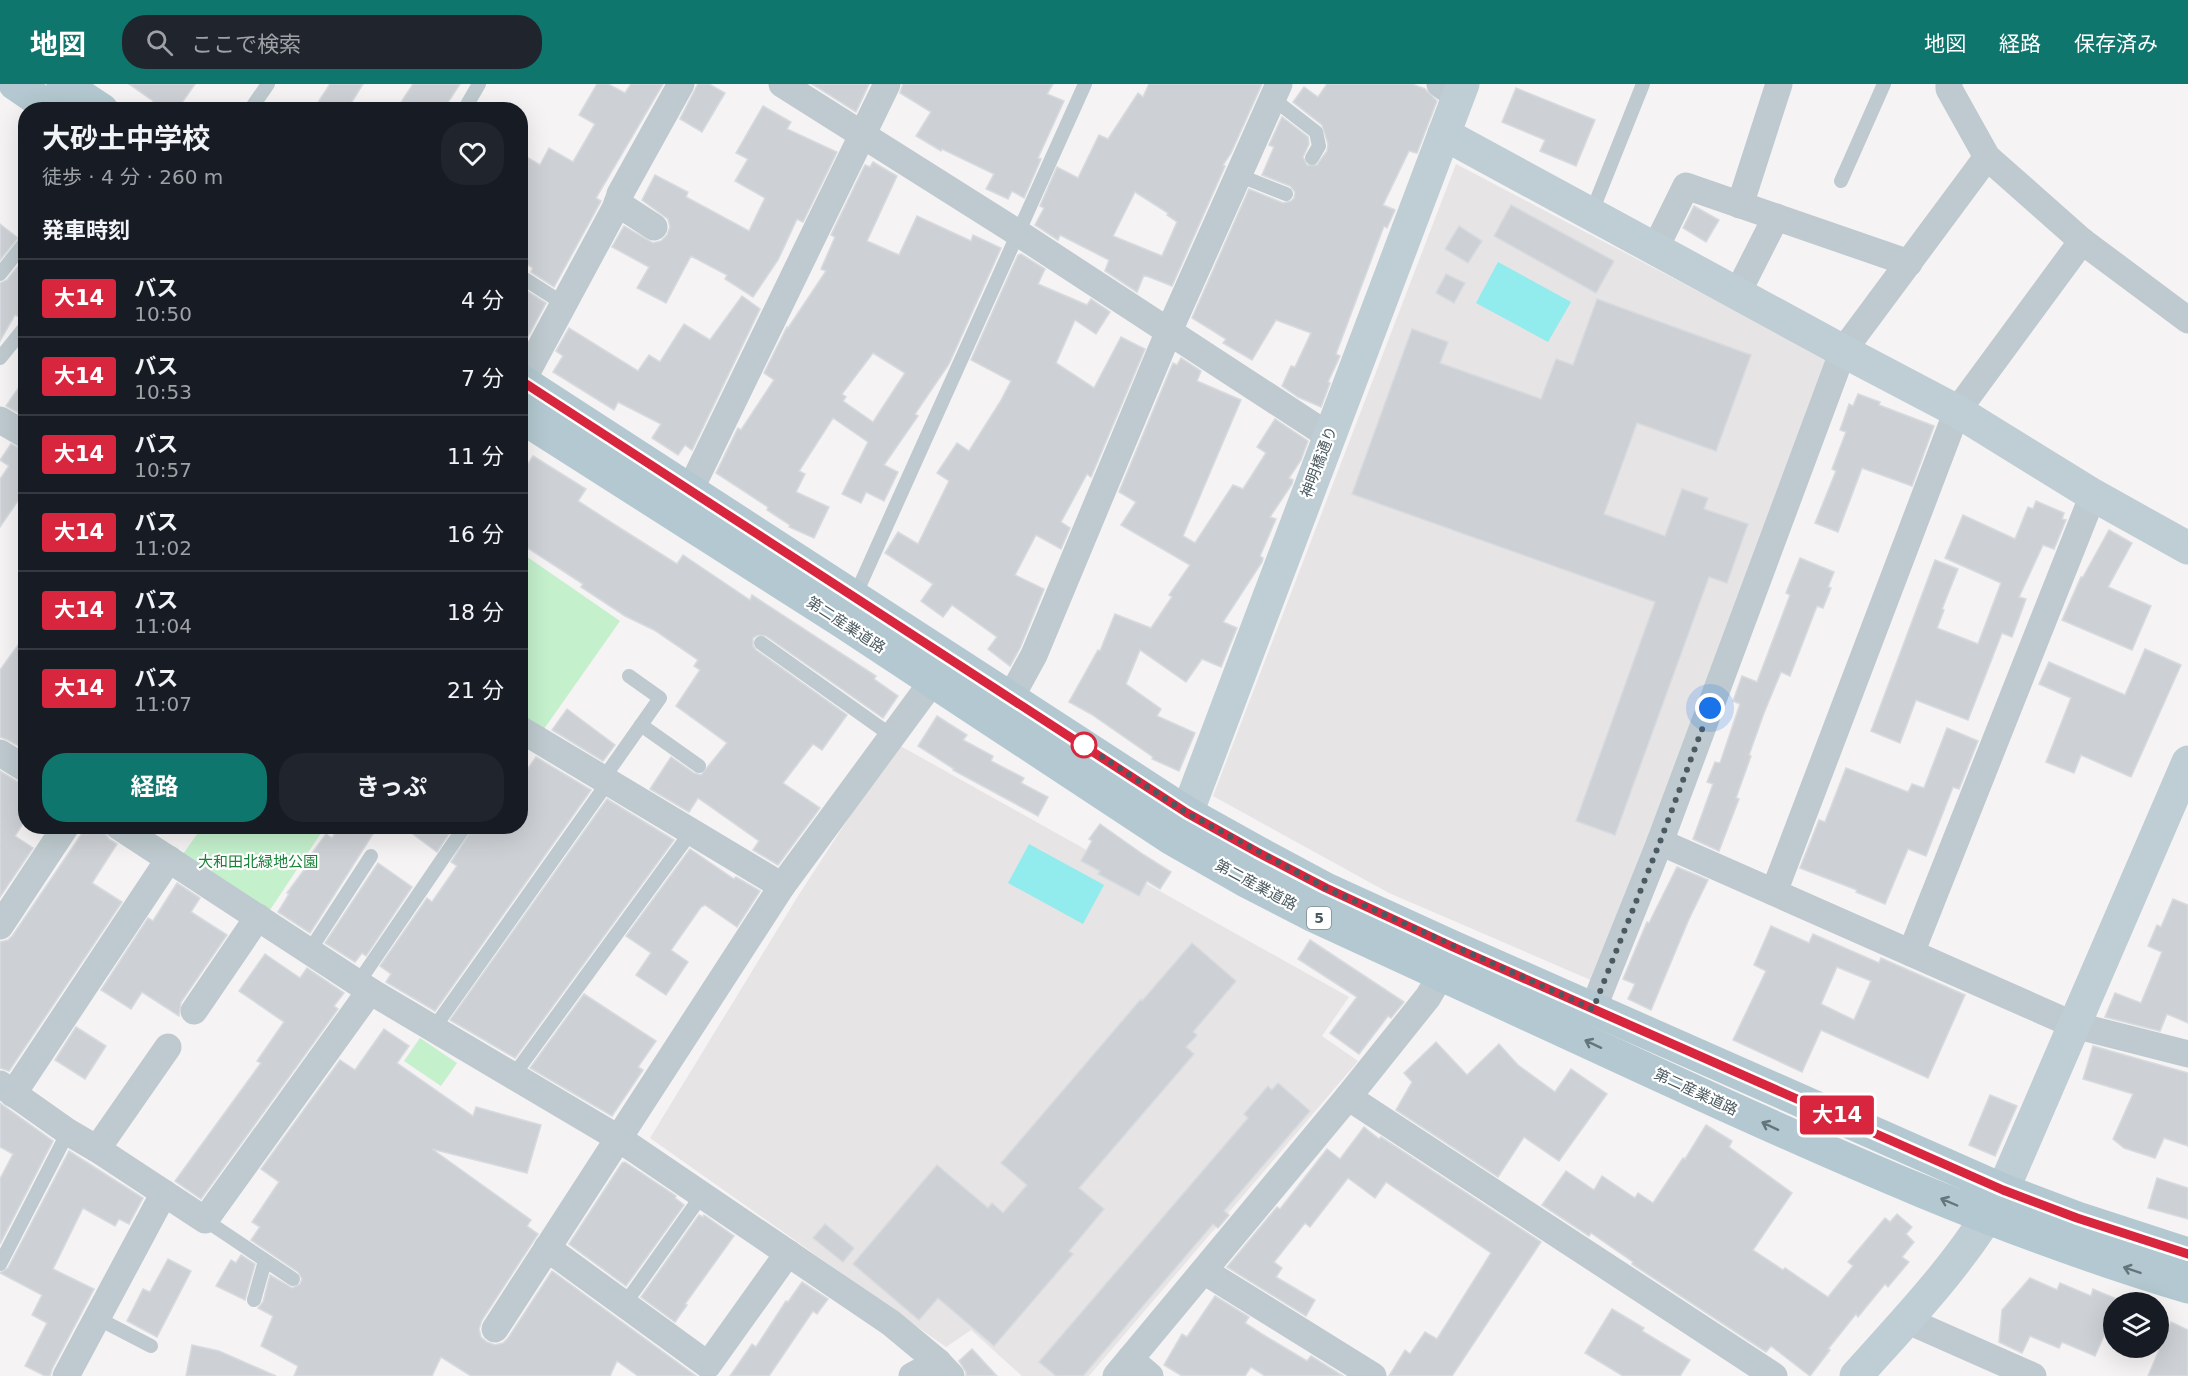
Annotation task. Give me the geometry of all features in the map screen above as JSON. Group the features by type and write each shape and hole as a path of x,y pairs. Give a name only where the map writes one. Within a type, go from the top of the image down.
{"main road":[{"path":"15,84 41,102"},
{"path":"63,84 90,102"},
{"name":"第二産業道路","path":"528,386 1011,697 1179,826 1244,880 1314,916 1792,1136 1996,1204 2077,1218 2188,1254"},
{"name":"第二産業道路","path":"528,421 843,622 932,682 1179,826 1326,888 1593,1009 2143,1274 2188,1287"}],"street":[{"path":"528,369 681,84"},
{"path":"782,84 1018,233 1329,436"},
{"path":"690,490 886,84"},
{"path":"1740,205 1779,84"},
{"path":"1949,84 1949,89 1987,157 2082,241 2188,320"},
{"name":"神明橋通り","path":"1179,826 1444,134 1454,88"},
{"path":"1011,697 1034,655 1168,332 1275,91"},
{"path":"1444,134 1957,411 2093,495 2188,548"},
{"path":"1593,1009 1660,842 1843,351 1987,157"},
{"path":"1654,249 1686,186 1909,263"},
{"path":"617,203 654,227"},
{"path":"1737,294 1776,217"},
{"path":"1774,892 1957,411 2082,241"},
{"path":"1911,953 2093,495"},
{"path":"495,1329 782,886 932,682"},
{"path":"528,739 606,780 782,886"},
{"path":"0,753 18,764"},
{"path":"1856,1376 1906,1320 1996,1204 2188,762"},
{"path":"0,926 61,834"},
{"path":"135,834 169,859 364,987 618,1138 891,1323 945,1369"},
{"path":"1660,842 2074,1025 2188,1054"},
{"path":"169,859 7,1089 68,1132 206,1220 364,987"},
{"path":"194,1011 258,917"},
{"path":"1132,1370 1204,1270 1348,1097 1428,997 1441,975"},
{"path":"97,1149 168,1047"},
{"path":"1348,1097 1774,1376"},
{"path":"66,1376 164,1193"},
{"path":"547,1248 708,1365 788,1253"},
{"path":"1204,1270 1373,1376"},
{"path":"1906,1320 2033,1376"},
{"path":"912,1376 945,1369"}],"lane":[{"path":"256,102 268,84"},
{"path":"469,102 479,84"},
{"path":"855,596 1085,84"},
{"path":"1591,214 1643,84"},
{"path":"1841,181 1884,84"},
{"path":"1275,91 1316,132 1319,146 1312,158"},
{"path":"1238,175 1286,194"},
{"path":"0,274 18,251"},
{"path":"528,281 564,304"},
{"path":"0,358 18,336"},
{"path":"761,643 892,736"},
{"path":"434,1029 660,698 629,676"},
{"path":"641,725 699,766"},
{"path":"513,1076 691,832"},
{"path":"364,987 460,834"},
{"path":"310,950 371,856"},
{"path":"0,1264 68,1132"},
{"path":"624,1305 702,1195"},
{"path":"206,1220 293,1279"},
{"path":"254,1300 265,1261"},
{"path":"97,1318 151,1346"}],"shaded area":[{"path":"1456,164 1833,362 1593,981 1389,893 1213,796"},
{"path":"897,744 1349,997 1322,1036 1358,1061 1089,1376 1022,1376 971,1330 946,1347 650,1138 798,896"}],"green space":[{"path":"528,558 620,621 539,736 528,729"},
{"name":"大和田北緑地公園","path":"197,834 320,834 268,913 181,857"},
{"path":"420,1038 457,1063 441,1086 404,1061"}],"water":[{"path":"1498,262 1571,302 1548,342 1476,303"},
{"path":"1029,844 1104,885 1083,924 1008,883"}],"building":[{"path":"129,84 195,84 183,102 153,101"},
{"path":"330,84 363,84 352,102 318,102"},
{"path":"413,84 460,84 448,102 401,102"},
{"path":"597,84 608,84 625,93 631,84 663,84 596,198 601,201 554,287 531,272 533,268 528,265 528,158 540,165 549,148 573,162 595,124 579,115"},
{"path":"698,84 709,84 725,93 702,132 680,119"},
{"path":"812,84 869,84 856,112"},
{"path":"903,84 1053,84 1047,94 1064,101 1038,158 1041,159 1024,198 1012,191 1008,199 986,189 994,174 942,149 941,151 916,136 931,112 900,93"},
{"path":"1149,84 1262,84 1231,153 1223,165 1225,166 1172,286 1144,275 1137,292 1105,271 1109,260 1060,235 1058,240 1035,225 1044,208 1040,206 1057,167 1078,178 1099,135 1108,139 1138,93 1143,97","holes":["1135,192 1168,213 1167,215 1177,222 1162,256 1113,236"]},
{"path":"1327,84 1412,84 1425,89 1437,101 1417,153 1409,151 1383,205 1395,210 1387,228 1384,226 1336,354 1340,356 1328,382 1330,383 1321,407 1298,397 1282,386 1291,366 1295,367 1311,333 1276,320 1252,360 1223,343 1226,339 1192,318 1249,189 1283,203 1294,198 1295,192 1290,186 1262,175 1274,147 1269,145 1282,117 1308,137 1309,144 1303,157 1307,165 1317,165 1327,151 1328,144 1322,125 1293,102 1304,87 1318,97"},
{"path":"1516,88 1595,120 1576,166 1540,151 1545,140 1502,122"},
{"path":"763,106 791,122 787,129 837,152 803,222 797,219 778,260 753,297 725,279 727,275 691,256 666,303 637,288 649,267 612,247 624,226 653,243 661,241 667,235 670,227 668,219 642,200 655,175 688,192 686,197 749,231 765,198 735,181 748,159 736,153"},
{"path":"873,162 897,176 867,241 899,255 917,216 971,241 973,235 1001,248 949,364 915,414 918,416 884,465 898,472 884,501 866,492 861,503 842,494 868,442 833,418 799,471 805,474 796,492 829,507 814,538 789,527 790,525 767,510 768,507 716,473 738,428 741,430 774,380 764,373 787,327 826,271 821,269 835,237 831,235 865,165 870,167","holes":["873,353 905,373 873,422 843,401 846,397 842,394"]},
{"path":"1511,205 1614,261 1596,293 1494,236"},
{"path":"1694,206 1719,220 1706,242 1683,228"},
{"path":"0,224 18,238 0,260"},
{"path":"1459,226 1482,241 1468,263 1445,249"},
{"path":"1021,254 1045,269 1038,284 1087,305 1091,299 1110,312 1096,334 1075,320 1056,363 1094,388 1121,337 1145,349 1091,477 1087,474 1061,522 1070,528 1061,549 1036,535 1015,575 1044,589 1020,648 1010,666 988,649 997,637 952,605 943,617 921,601 933,584 885,553 898,532 918,544 949,481 937,473 957,443 969,451 1011,381 971,360 1018,255"},
{"path":"18,266 18,316 15,315 0,341 0,283 7,280"},
{"path":"1446,274 1465,283 1454,303 1436,293"},
{"path":"528,292 546,303 528,336"},
{"path":"742,296 760,309 692,450 685,445 678,455 652,438 661,424 618,402 614,410 553,372 563,356 556,351 569,328 638,371 649,355 660,362 684,324 710,340"},
{"path":"1597,299 1751,355 1716,451 1637,423 1604,514 1665,536 1682,489 1708,498 1704,509 1748,524 1727,583 1709,577 1615,835 1576,821 1655,602 1352,494 1412,329 1448,342 1440,363 1541,399 1556,359 1573,365"},
{"path":"1181,358 1201,371 1197,381 1241,400 1183,536 1195,543 1233,485 1243,489 1266,453 1257,447 1275,419 1308,441 1301,460 1289,478 1293,480 1292,484 1270,517 1276,519 1260,556 1263,558 1262,562 1223,622 1237,628 1221,667 1202,659 1186,682 1140,650 1126,684 1161,709 1157,716 1195,733 1179,771 1152,759 1153,757 1091,714 1069,702 1098,650 1100,651 1115,614 1151,628 1172,597 1169,595 1190,565 1121,525 1136,502 1119,492 1173,363 1177,365"},
{"path":"18,389 18,413 6,406"},
{"path":"1858,394 1880,402 1879,405 1934,426 1912,486 1862,468 1838,532 1815,523 1836,471 1832,469 1846,432 1840,430 1849,404 1853,406"},
{"path":"11,444 18,447 18,501 0,527 0,479 9,466 0,460"},
{"path":"533,456 586,489 578,501 677,564 683,555 750,600 752,595 876,676 874,679 898,696 883,718 766,636 758,635 753,638 753,646 756,650 847,715 822,750 813,744 783,783 820,808 778,865 753,850 759,841 698,798 689,812 650,789 671,757 694,773 701,775 727,743 676,706 700,670 694,666 698,660 654,630 625,616 581,587 583,584 528,548 528,464"},
{"path":"2036,501 2064,513 2062,519 2066,520 2054,549 2043,545 2019,597 2026,599 2012,637 2002,633 1968,720 1916,700 1900,743 1871,731 1935,560 1958,569 1937,628 1978,644 2001,583 1945,558 1963,515 2015,539 2028,507 2033,509"},
{"path":"2109,530 2132,543 2108,587 2151,606 2132,650 2062,620 2081,577"},
{"path":"1800,558 1834,572 1828,587 1831,588 1823,608 1817,606 1790,676 1781,672 1749,755 1751,756 1736,798 1739,799 1719,851 1693,839 1713,784 1707,782 1715,762 1720,763 1740,704 1733,701 1742,676 1757,682 1790,595 1786,593"},
{"path":"18,645 18,746 0,737 0,670"},
{"path":"2145,649 2181,665 2131,777 2081,755 2074,773 2046,762 2071,698 2039,684 2049,662 2125,695"},
{"path":"567,709 615,745 603,761 552,730"},
{"path":"937,716 967,735 963,740 993,756 991,761 1024,778 1021,783 1048,797 1038,816 953,770 918,746"},
{"path":"1947,728 1978,741 1959,789 1953,787 1926,856 1908,849 1885,904 1856,892 1857,890 1800,868 1819,820 1825,822 1846,768 1908,792 1912,784 1924,788"},
{"path":"536,757 591,790 435,1011 386,982 391,974 380,966 427,898 432,902 457,866 451,862 469,834 528,834 528,768"},
{"path":"0,771 18,782 18,831 15,836 33,848 0,897"},
{"path":"607,799 674,840 515,1058 450,1020"},
{"path":"1100,824 1171,872 1160,889 1147,881 1139,896 1098,874 1100,871 1081,861 1092,841 1089,839"},
{"path":"82,834 106,834 117,844 92,883 122,902 9,1071 0,1068 0,942 8,940"},
{"path":"326,834 332,838 335,834 373,834 310,933 278,912 289,894 287,893 307,866 304,864"},
{"path":"413,834 449,834 437,852"},
{"path":"690,849 734,879 736,877 760,891 737,927 705,905 701,907 671,950 688,962 666,995 636,975 651,953 626,936"},
{"path":"378,863 412,887 366,956 362,953 355,962 325,943"},
{"path":"1677,867 1708,880 1651,1010 1628,999 1635,984 1623,979 1647,922 1649,923"},
{"path":"177,883 200,898 191,912 227,935 181,1002 179,1016 142,992 131,1009 101,990 148,918 153,921"},
{"path":"2173,899 2188,905 2188,1023 2167,1014 2160,1031 2105,1017 2115,993 2141,1003 2162,952 2148,946 2157,925 2161,927"},
{"path":"1771,926 1809,943 1813,934 1879,963 1881,958 1965,995 1928,1078 1821,1030 1802,1072 1733,1040 1766,971 1754,965","holes":["1837,967 1871,981 1854,1020 1821,1004"]},
{"path":"1310,940 1404,1002 1391,1018 1388,1016 1359,1054 1330,1033 1357,997 1298,959"},
{"path":"1192,943 1236,981 1193,1032 1197,1035 1186,1047 1194,1054 1079,1188 1104,1209 1069,1251 1073,1254 994,1346 938,1298 919,1320 853,1264 937,1165 988,1208 992,1203 1003,1213 1027,1185 1001,1163"},
{"path":"265,954 300,978 307,968 344,993 334,1006 338,1009 201,1199 175,1181 261,1063 257,1061 284,1022 239,991"},
{"path":"584,994 656,1041 638,1067 643,1070 612,1116 530,1068"},
{"path":"76,1027 106,1046 85,1079 55,1060"},
{"path":"384,1029 409,1046 397,1063 473,1116 476,1107 541,1125 527,1173 432,1149 531,1220 527,1226 538,1234 482,1320 479,1329 481,1337 495,1345 503,1343 552,1271 696,1376 638,1376 617,1361 610,1376 471,1376 441,1357 432,1376 294,1376 298,1366 261,1346 273,1316 258,1308 263,1302 270,1275 292,1288 300,1284 302,1279 298,1272 251,1240 260,1227 252,1222 279,1182 261,1169 340,1060 355,1070"},
{"path":"1436,1042 1467,1075 1499,1044 1518,1065 1555,1092 1571,1069 1607,1094 1559,1161 1524,1137 1498,1177 1396,1110 1412,1082 1404,1073"},
{"path":"2093,1046 2188,1073 2188,1146 2164,1138 2155,1158 2124,1148 2113,1139 2133,1094 2083,1079"},
{"path":"1278,1083 1310,1111 1224,1211 1229,1215 1218,1228 1213,1224 1083,1376 1056,1376 1039,1362 1248,1118 1244,1114 1268,1086 1272,1090"},
{"path":"1990,1095 2017,1106 1995,1156 1969,1145"},
{"path":"0,1103 53,1141 0,1244 0,1179 13,1154 0,1147"},
{"path":"1706,1125 1732,1141 1729,1147 1792,1193 1753,1250 1828,1297 1853,1266 1848,1262 1885,1218 1890,1222 1897,1214 1912,1227 1906,1234 1914,1242 1902,1257 1909,1262 1888,1287 1885,1284 1858,1317 1856,1314 1810,1376 1771,1346 1766,1352 1632,1264 1633,1262 1591,1233 1589,1236 1542,1205 1566,1171 1594,1190 1602,1176 1635,1198 1638,1193 1653,1203"},
{"path":"1364,1127 1379,1139 1381,1137 1541,1242 1452,1376 1389,1376 1405,1350 1410,1354 1425,1332 1437,1339 1491,1253 1386,1182 1375,1198 1348,1178 1310,1227 1305,1223 1274,1262 1282,1268 1276,1277 1315,1300 1306,1316 1227,1267 1277,1207 1280,1209 1327,1149 1340,1159"},
{"path":"69,1151 143,1198 129,1224 119,1219 115,1226 83,1208 53,1269 94,1289 50,1376 45,1376 25,1366 47,1323 32,1315 42,1295 0,1273 8,1268"},
{"path":"625,1162 676,1196 675,1198 684,1205 626,1286 569,1244 622,1163"},
{"path":"2157,1178 2188,1188 2188,1219 2148,1208"},
{"path":"699,1215 703,1217 704,1215 734,1236 685,1304 687,1305 675,1322 641,1297"},
{"path":"825,1224 854,1248 843,1262 813,1238"},
{"path":"241,1255 255,1264 245,1300 216,1286 231,1260 236,1263"},
{"path":"168,1259 191,1271 157,1337 127,1321 143,1289 150,1292"},
{"path":"2030,1278 2057,1290 2060,1283 2091,1296 2093,1289 2103,1293 2103,1338 2095,1356 2062,1342 2059,1348 2030,1336 2022,1353 1999,1342 2002,1310"},
{"path":"802,1282 828,1299 817,1314 813,1311 769,1376 730,1376 752,1344 756,1347 786,1301 788,1302"},
{"path":"1215,1296 1249,1317 1245,1323 1262,1334 1307,1361 1311,1356 1343,1376 1265,1376 1251,1367 1245,1376 1182,1376 1164,1365 1182,1334 1187,1337"},
{"path":"1612,1309 1644,1328 1642,1331 1690,1360 1680,1376 1623,1376 1585,1353"},
{"path":"2171,1322 2188,1330 2188,1376 2148,1376 2156,1358 2169,1358"},
{"path":"192,1345 219,1351 276,1376 186,1376"},
{"path":"972,1349 997,1376 966,1376 959,1361"}],"bus line":[{"name":"大14","path":"528,385 1187,813 1257,852 1326,888 1453,947 2003,1190 2077,1218 2188,1254"}],"route":[{"path":"1084,745 1187,813 1326,888 1593,1009 1660,842 1710,708"}]}
